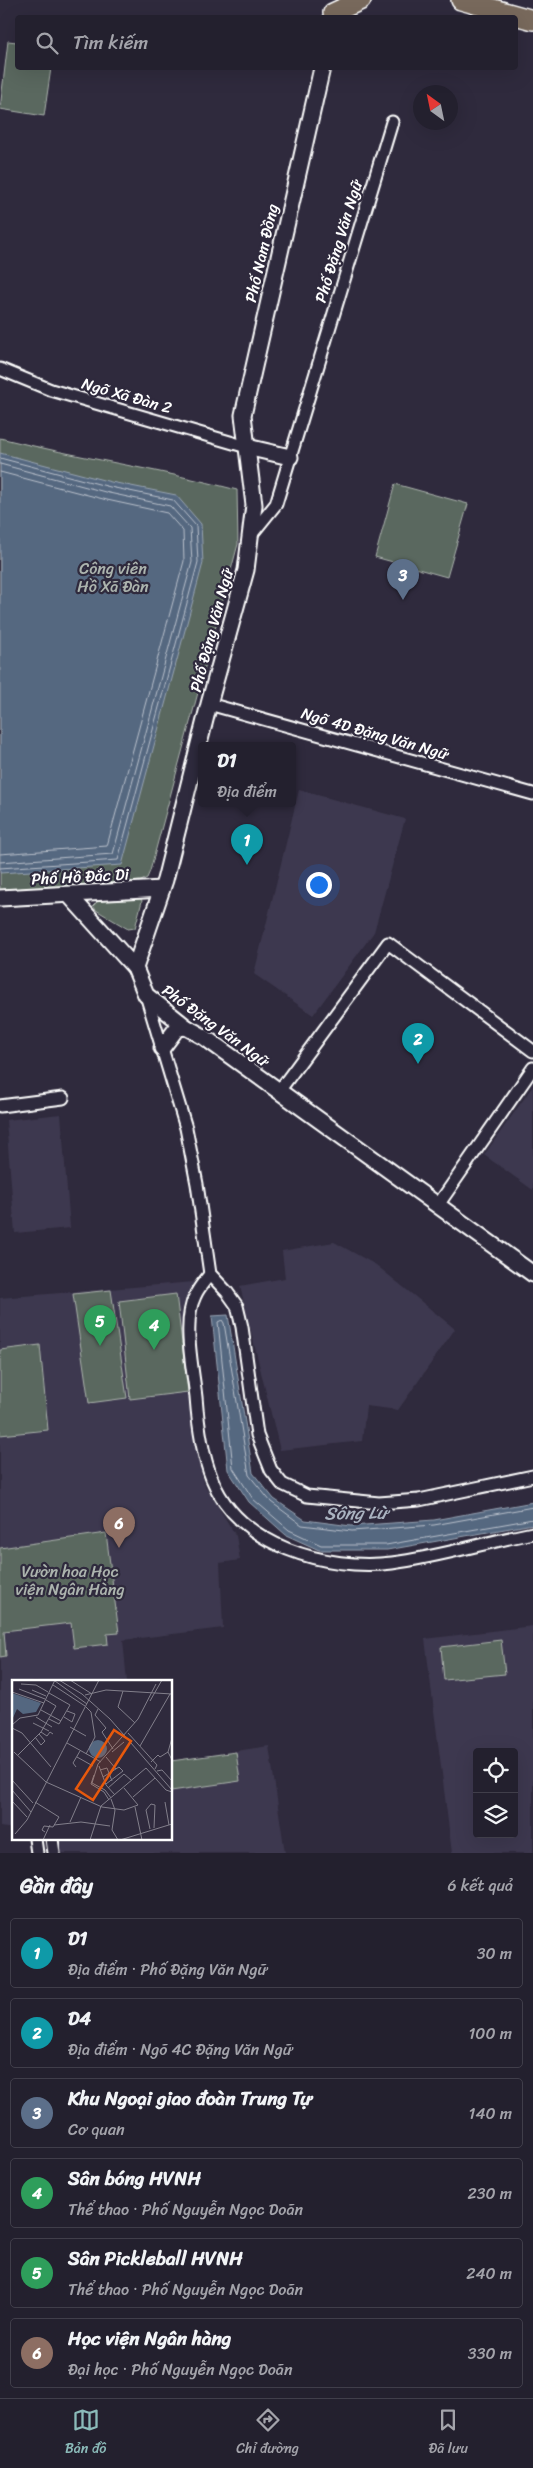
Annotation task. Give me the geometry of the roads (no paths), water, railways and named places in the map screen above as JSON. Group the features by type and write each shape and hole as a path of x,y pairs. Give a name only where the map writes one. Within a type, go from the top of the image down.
{"main road":[{"path":"334,10 361,0"},
{"path":"461,0 515,15"},
{"path":"518,16 533,20"}],"street":[{"name":"Phố Nam Đồng","path":"247,447 243,415 322,70"},
{"name":"Phố Đặng Văn Ngữ","path":"251,535 276,504 392,122"},
{"name":"Ngõ Xã Đàn 2","path":"0,369 51,390 247,447"},
{"path":"247,447 290,457"},
{"name":"Phố Đặng Văn Ngữ","path":"199,742 246,570 254,505 247,447"},
{"name":"Ngõ 4D Đặng Văn Ngữ","path":"209,704 533,794"},
{"name":"Phố Đặng Văn Ngữ","path":"198,747 162,889 135,968 146,995 186,1026 204,1037 533,1274"},
{"name":"Phố Hồ Đắc Di","path":"0,898 162,889"},
{"path":"69,894 135,968"},
{"path":"279,1091 388,942 533,1051"},
{"path":"146,995 192,1154 210,1274 228,1292 237,1306 242,1327 256,1435 271,1470 282,1484 307,1496 379,1504 419,1500 533,1476"},
{"path":"162,1048 177,1028 186,1026"},
{"path":"438,1205 533,1068"},
{"path":"0,1106 63,1098"},
{"path":"210,1274 194,1296 190,1311 196,1404 204,1455 218,1492 251,1528 269,1542 294,1552 353,1564 391,1563 533,1533"},
{"path":"35,1840 37,1853"},
{"path":"52,1840 54,1853"}],"water":[{"name":"Công viên Hồ Xã Đàn","path":"0,453 111,482 176,495 201,524 203,563 122,865 0,873"},
{"path":"228,1315 253,1473 274,1499 305,1520 351,1526 434,1520 533,1502 533,1524 387,1550 319,1550 286,1535 249,1502 228,1470 212,1316"}],"place":[{"name":"Khu Ngoại giao đoàn Trung Tự","path":"403,600"},
{"name":"D1","path":"247,865"},
{"name":"D4","path":"418,1064"},
{"name":"Sân Pickleball HVNH","path":"100,1346"},
{"name":"Sân bóng HVNH","path":"154,1350"},
{"name":"Học viện Ngân hàng","path":"119,1548"}],"water label":[{"name":"Sông Lừ","path":"356,1513"}],"park label":[{"name":"Vườn hoa Học viện Ngân Hàng","path":"70,1580"}]}
